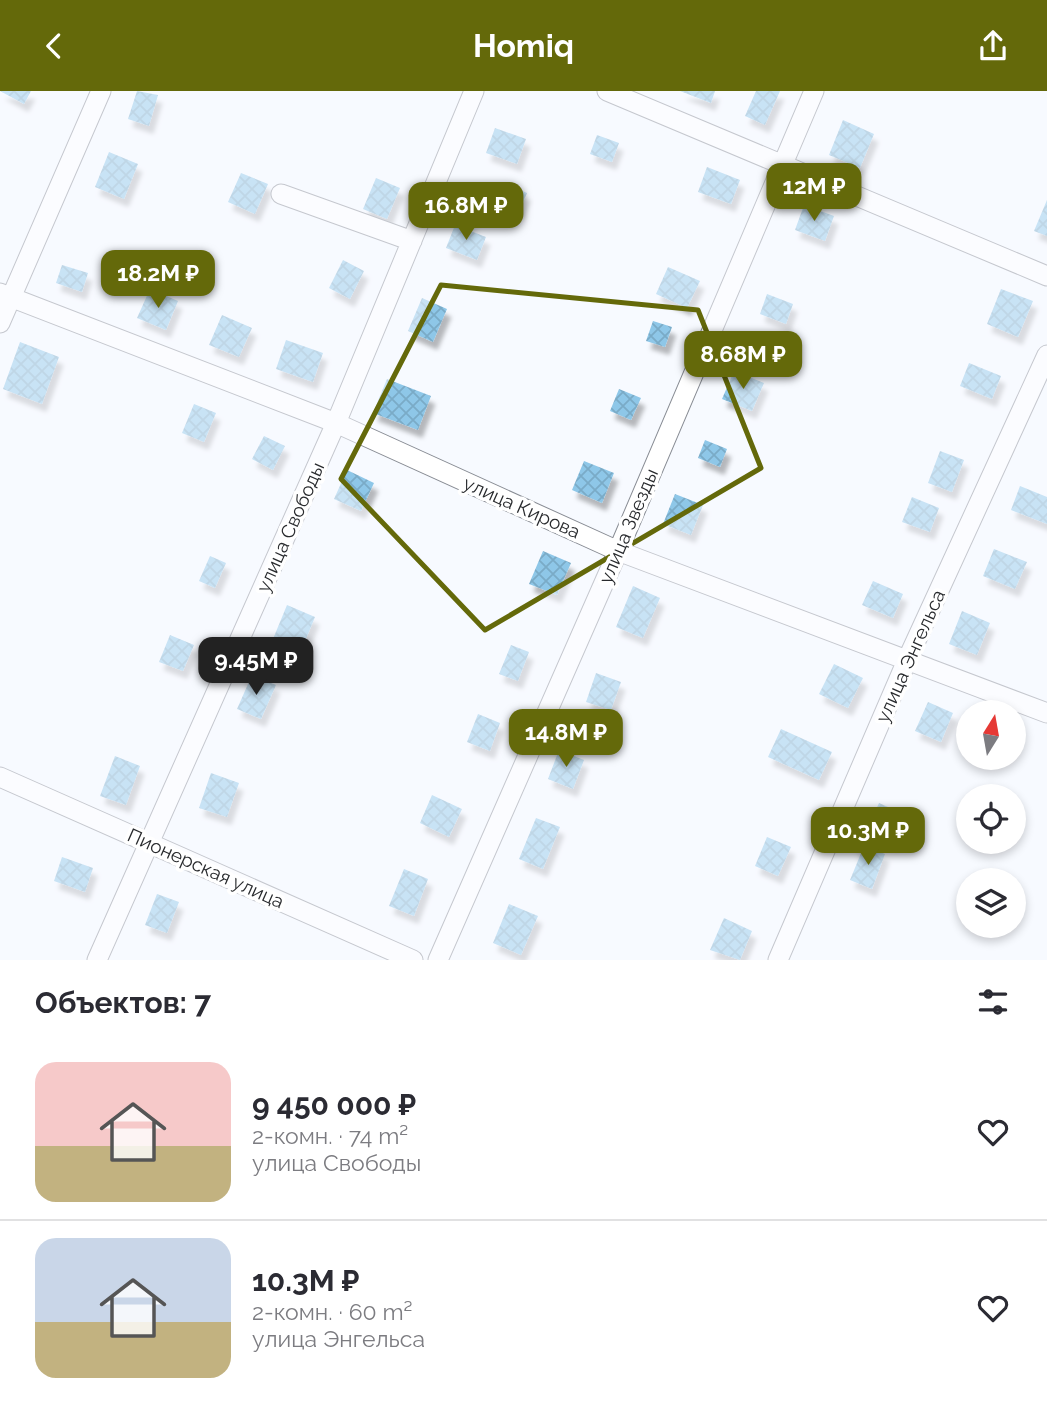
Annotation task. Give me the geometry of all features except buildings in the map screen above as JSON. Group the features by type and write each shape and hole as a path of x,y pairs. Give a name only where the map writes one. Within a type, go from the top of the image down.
{"street":[{"name":"улица Свободы","path":"97,960 336,423 474,91"},
{"path":"607,91 1047,276"},
{"name":"улица Звезды","path":"438,960 618,551 814,91"},
{"path":"0,323 5,295 94,93"},
{"path":"281,194 412,241"},
{"name":"улица Кирова","path":"5,295 336,423 618,551 908,658 1047,713"},
{"name":"улица Энгельса","path":"778,960 908,658 1047,355"},
{"name":"Пионерская улица","path":"0,777 412,960"}],"highlighted area":[{"path":"441,285 698,310 761,468 485,630 341,479"}]}
